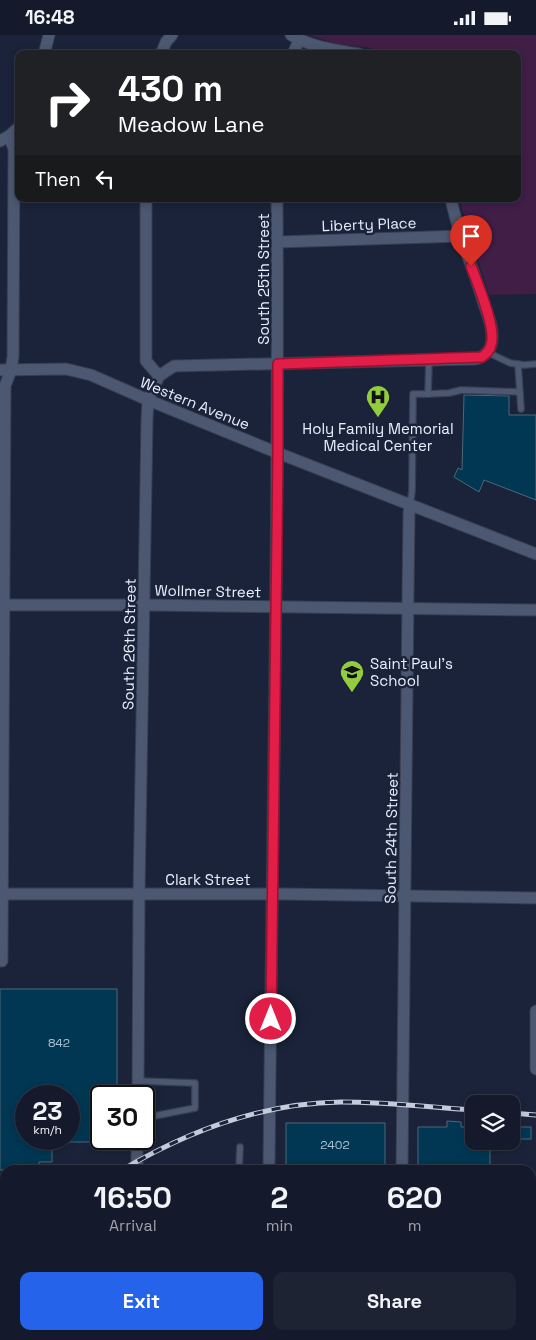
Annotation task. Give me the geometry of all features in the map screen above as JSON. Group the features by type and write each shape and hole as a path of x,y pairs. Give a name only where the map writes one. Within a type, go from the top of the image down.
{"street":[{"path":"45,50 50,35"},
{"path":"163,50 172,35"},
{"path":"293,50 295,37 331,50"},
{"path":"2,961 2,605 5,370 13,357 14,149 9,138"},
{"path":"146,202 146,361 159,376 174,366 429,360 479,358 484,356 492,345 492,328 451,202"},
{"name":"South 25th Street","path":"270,1165 278,453 277,202"},
{"name":"Liberty Place","path":"278,242 461,236"},
{"name":"Western Avenue","path":"5,370 66,369 91,375 148,401 410,506 536,554"},
{"name":"South 26th Street","path":"138,1085 139,894 147,420 148,401 159,376"},
{"name":"South 24th Street","path":"402,1165 410,506"},
{"name":"Wollmer Street","path":"2,605 536,610"},
{"name":"Clark Street","path":"1,894 272,894 536,898"},
{"path":"536,1011 536,1069"},
{"path":"137,1150 137,1165"}],"lane":[{"path":"487,352 510,363 536,364"},
{"path":"428,393 429,360"},
{"path":"518,364 521,409"},
{"path":"410,506 412,491 413,394 462,391 520,392"},
{"path":"138,1081 195,1083 195,1109 155,1116"},
{"path":"239,1165 240,1147"}],"shaded area":[{"path":"308,35 536,35 536,294 489,295 460,202 521,202 521,50 376,50 337,44"}],"building":[{"path":"464,395 509,396 509,415 536,415 536,500 484,480 479,492 454,477 458,468 462,470"},
{"path":"0,989 117,989 117,1085 90,1085 90,1142 80,1142 80,1085 15,1085 15,1150 52,1150 52,1162 39,1162 39,1165 0,1165"},
{"path":"447,1121 461,1122 461,1127 465,1127 465,1150 490,1150 490,1165 418,1165 418,1127 447,1127"},
{"path":"286,1123 385,1123 385,1165 286,1165"},
{"path":"520,1127 531,1127 531,1139 520,1139"}],"railway":[{"path":"131,1165 199,1132 254,1114 283,1108 341,1102 465,1109"},
{"path":"520,1114 536,1115"}],"place":[{"name":"Holy Family Memorial Medical Center","path":"378,418"},
{"name":"Saint Paul's School","path":"352,693"}],"route":[{"path":"271,1019 278,364 474,359 484,356 492,345 492,328 471,266"}]}
